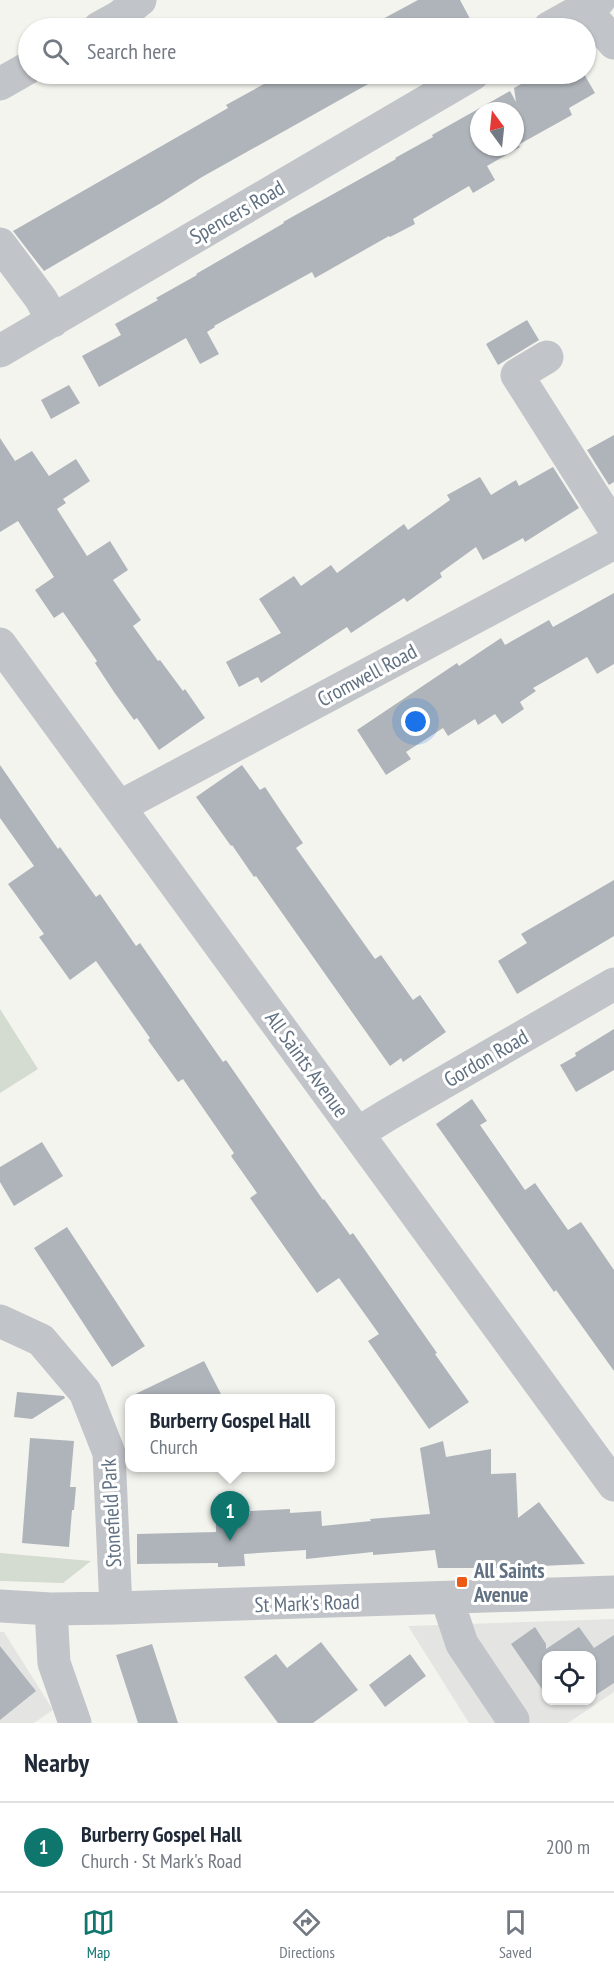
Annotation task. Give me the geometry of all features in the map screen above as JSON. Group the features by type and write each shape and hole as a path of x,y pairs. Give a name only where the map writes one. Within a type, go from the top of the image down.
{"street":[{"path":"117,18 140,0"},
{"path":"566,18 592,3 614,43"},
{"path":"0,84 18,74"},
{"name":"Spencers Road","path":"0,351 456,84"},
{"path":"0,244 41,299 52,321"},
{"path":"547,357 517,375 614,528"},
{"name":"Cromwell Road","path":"119,807 614,543"},
{"name":"All Saints Avenue","path":"0,644 614,1485"},
{"name":"Gordon Road","path":"358,1133 614,984"},
{"name":"Stonefield Park","path":"0,1321 41,1340 85,1392 109,1453 116,1608"},
{"name":"St Mark's Road","path":"0,1606 51,1609 116,1608 614,1592"},
{"path":"447,1599 462,1644 513,1720"},
{"path":"51,1609 54,1663 75,1723"}],"shaded area":[{"path":"0,1009 38,1069 0,1093"},
{"path":"0,1553 91,1561 63,1583 0,1581"},
{"path":"614,1619 614,1692 596,1704 596,1651 542,1651 542,1705 595,1705 568,1723 469,1723 408,1626"},
{"path":"0,1632 4,1632 53,1710 34,1723 0,1723"}],"building":[{"path":"418,0 460,0 470,18 385,18"},
{"path":"264,84 368,84 202,177 44,271 13,231 228,108 226,105"},
{"path":"521,84 590,84 595,93 569,108 572,115 524,142 524,102 516,102 514,88"},
{"path":"510,91 516,102 490,102"},
{"path":"470,114 470,156 504,156 487,166 495,180 473,193 469,186 413,219 415,224 315,278 312,272 214,326 207,332 219,354 200,364 186,338 99,387 82,356 121,335 115,324 158,300 156,298 283,222 433,137 432,135"},
{"path":"527,320 539,340 498,365 486,344"},
{"path":"69,385 80,403 51,419 41,400"},
{"path":"614,435 614,482 609,485 587,450"},
{"path":"0,438 15,461 32,451 49,476 76,459 90,481 63,499 66,503 57,509 87,556 110,541 128,570 113,580 141,620 133,626 158,661 160,660 183,691 185,689 205,718 159,750 137,718 134,720 114,692 95,663 97,661 63,612 54,618 35,590 54,577 18,521 0,532"},
{"path":"553,467 579,508 525,542 523,538 483,560 476,547 440,573 442,577 407,602 404,598 351,633 347,627 261,683 258,677 239,687 226,662 281,633 259,599 294,576 301,586 331,565 337,573 404,524 408,530 450,500 447,495 480,477 491,495 516,480 519,486"},
{"path":"614,593 614,664 597,674 587,657 533,688 536,691 520,702 524,709 502,724 495,714 478,725 475,719 448,736 443,728 406,752 411,759 386,775 357,730 457,663 459,666 501,638 505,645 549,620 553,627"},
{"path":"0,765 58,849 60,847 96,897 100,894 136,946 140,943 223,1062 226,1060 323,1200 350,1235 353,1233 469,1402 429,1429 368,1341 379,1334 339,1278 317,1293 250,1198 257,1193 231,1156 234,1153 183,1079 178,1082 96,961 70,980 39,937 44,934 8,884 34,866 0,818"},
{"path":"242,765 260,790 265,787 303,843 296,848 375,959 381,955 413,1000 420,995 446,1032 403,1062 401,1058 390,1066 256,876 254,877 196,797"},
{"path":"614,880 614,936 517,994 498,961 527,943 521,934"},
{"path":"614,1029 614,1070 576,1092 560,1065"},
{"path":"472,1099 487,1121 480,1125 525,1190 535,1183 568,1230 581,1222 614,1270 614,1371 556,1290 554,1292 436,1124"},
{"path":"42,1142 63,1176 14,1206 0,1182 0,1167"},
{"path":"67,1227 145,1346 112,1367 34,1248"},
{"path":"204,1361 221,1394 135,1394"},
{"path":"17,1392 64,1396 65,1398 32,1419 14,1417"},
{"path":"30,1438 74,1441 70,1487 76,1487 69,1547 22,1543"},
{"path":"443,1441 446,1457 491,1449 491,1474 516,1473 518,1518 539,1502 585,1564 438,1568 435,1550 373,1555 373,1552 306,1559 306,1550 244,1554 245,1566 218,1567 218,1563 137,1564 137,1534 216,1532 216,1516 290,1509 290,1513 321,1511 322,1526 430,1514 420,1448"},
{"path":"535,1627 546,1644 546,1649 579,1627 594,1648 614,1635 614,1683 596,1695 596,1651 542,1651 542,1689 511,1644"},
{"path":"321,1642 358,1690 313,1723 278,1723 244,1677 276,1654 287,1668"},
{"path":"152,1644 178,1723 138,1723 116,1655"},
{"path":"0,1646 36,1691 0,1720"},
{"path":"410,1654 426,1676 385,1707 369,1685"}],"place":[{"name":"Burberry Gospel Hall","path":"230,1541"},
{"name":"All Saints Avenue","path":"462,1582"}]}
